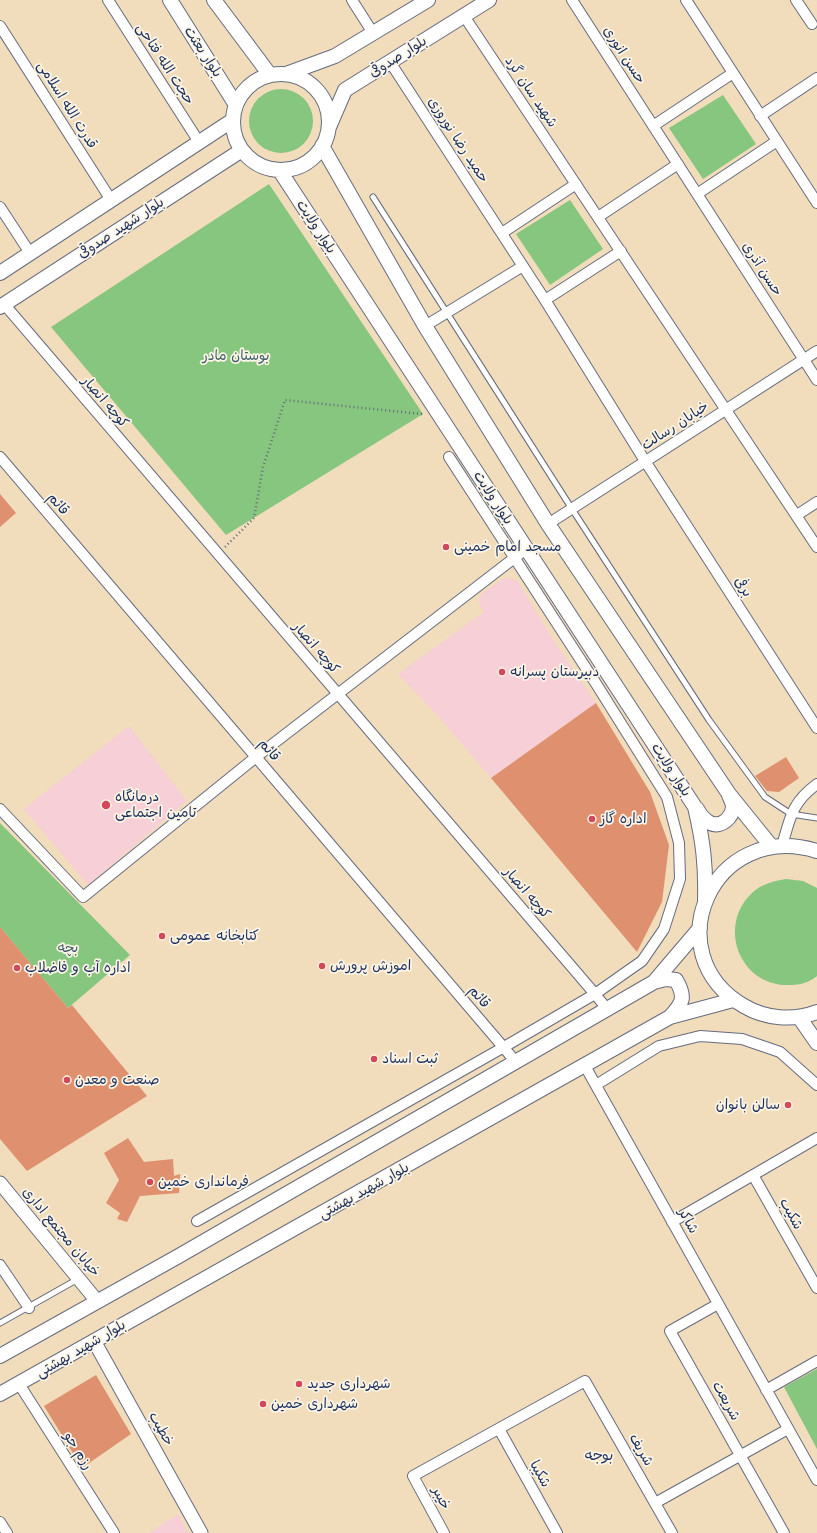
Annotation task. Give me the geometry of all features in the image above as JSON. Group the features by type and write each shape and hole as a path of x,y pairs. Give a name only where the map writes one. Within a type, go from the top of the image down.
{"main road":[{"name":"بلوار بعثت","path":"170,0 236,105"},
{"path":"214,0 270,75"},
{"path":"286,74 301,78 314,87 323,100 328,115 328,131 322,146 312,158 298,167 280,171 267,168 253,161 242,150 235,135 233,120 236,105 244,91 256,81 270,75 286,74 335,56 428,0"},
{"name":"بلوار صدوقی","path":"328,131 345,90 489,0"},
{"name":"بلوار شهید صدوقی","path":"0,273 233,120"},
{"path":"322,146 425,326 548,524 729,794 777,846"},
{"name":"بلوار شهید صدوقی","path":"2,306 242,150"},
{"name":"بلوار ولایت","path":"280,171 695,807 703,842 706,867 705,900"},
{"path":"695,807 702,818 711,824 722,823 730,817 733,806 729,794"},
{"path":"817,851 801,846 777,846 743,856 720,875 705,900 700,928 701,948 707,966 716,983 733,1000 753,1012 776,1018 800,1017 817,1012"},
{"path":"654,982 700,928"},
{"path":"0,1356 654,982 666,979 676,980 682,991 681,1005 670,1017"},
{"name":"بلوار شهید بهشتی","path":"0,1394 670,1017 733,1000"},
{"path":"800,1017 817,1044"}],"street":[{"name":"حجت الله فتاحی","path":"108,0 199,142"},
{"path":"352,0 373,33"},
{"name":"حسن انوری","path":"572,0 678,164"},
{"path":"686,0 817,203"},
{"path":"796,0 815,26"},
{"name":"شهید سان گرد","path":"464,16 621,251"},
{"name":"قدرت الله اسلامی","path":"0,26 111,200"},
{"name":"حمید رضا نوروزی","path":"390,62 545,300"},
{"path":"653,126 733,73"},
{"path":"760,116 817,78"},
{"path":"697,194 777,141"},
{"path":"598,217 678,164"},
{"name":"حسن آذری","path":"678,164 817,380"},
{"path":"502,233 576,184"},
{"path":"0,207 30,253"},
{"path":"645,462 545,300 621,251 817,547"},
{"path":"425,326 523,266"},
{"name":"کوچه انصار","path":"2,306 218,555 607,1009"},
{"name":"خیابان رسالت","path":"548,524 817,351"},
{"name":"قائم","path":"0,457 516,1062"},
{"path":"197,1221 595,994 642,961 664,929 680,879 679,843 667,797 449,457"},
{"name":"برفی","path":"645,462 817,728"},
{"path":"797,515 817,502"},
{"path":"0,809 83,897 256,757 526,549"},
{"path":"777,846 791,814 803,794 817,784"},
{"path":"596,1085 659,1046 700,1036 742,1039 780,1052 817,1085"},
{"name":"شاکر","path":"585,1066 766,1390 815,1474"},
{"path":"672,1222 817,1138"},
{"name":"شکیب","path":"753,1175 817,1288"},
{"name":"خیابان مجتمع اداری","path":"0,1183 97,1301"},
{"path":"0,1265 29,1308"},
{"name":"شریعت","path":"718,1304 670,1331 784,1533"},
{"name":"خطیب","path":"94,1341 201,1533"},
{"path":"766,1390 817,1361"},
{"name":"شریف","path":"499,1429 585,1382 672,1533"},
{"name":"رزم جو","path":"19,1384 114,1533"},
{"name":"خیبر","path":"444,1533 413,1476 499,1429"},
{"name":"شکیبا","path":"499,1429 557,1533"},
{"path":"655,1504 788,1429"},
{"path":"0,1522 7,1533"}],"lane":[{"path":"374,197 572,509 709,720 764,797 791,814 817,818"},
{"path":"0,1323 29,1308 79,1278"}],"path":[{"path":"218,555 254,518 263,467 285,400 423,414"}],"shaded area":[{"path":"505,578 517,580 555,643 596,703 491,778 439,717 398,674 484,612 478,602 482,593"},
{"name":"درمانگاه تامین اجتماعی","path":"129,726 187,801 88,885 24,809"},
{"path":"178,1514 188,1533 149,1533"}],"green space":[{"path":"281,89 299,95 307,103 313,121 307,139 299,147 281,153 263,147 255,139 249,121 255,103 263,95"},
{"path":"723,95 756,144 703,179 669,128"},
{"name":"بوستان مادر","path":"269,184 423,414 226,535 51,327"},
{"path":"570,200 603,249 550,285 516,234"},
{"name":"بچه","path":"0,823 130,955 68,1008 0,927"},
{"path":"786,879 803,881 817,888 817,976 801,984 794,985 773,983 759,977 747,966 739,953 735,938 736,922 741,907 752,893 764,885"},
{"path":"817,1369 817,1449 784,1387"}],"building":[{"path":"0,494 16,513 0,527"},
{"name":"اداره گاز","path":"596,703 650,792 669,845 662,902 637,952 491,778"},
{"path":"786,757 799,778 779,792 767,791 755,776"},
{"name":"صنعت و معدن","path":"0,927 68,1008 72,1005 147,1096 27,1171 0,1139"},
{"name":"فرمانداری خمین","path":"128,1138 144,1162 173,1159 174,1176 180,1174 179,1193 140,1196 127,1222 117,1219 120,1213 106,1203 119,1180 104,1153"},
{"path":"96,1375 131,1434 82,1468 44,1406"}],"place":[{"name":"مسجد امام خمینی","path":"446,547"},
{"name":"دبیرستان پسرانه","path":"502,672"},
{"name":"درمانگاه تامین اجتماعی","path":"106,805"},
{"name":"اداره گاز","path":"592,819"},
{"name":"کتابخانه عمومی","path":"162,936"},
{"name":"اموزش پرورش","path":"322,966"},
{"name":"اداره آب و فاضلاب","path":"17,968"},
{"name":"ثبت اسناد","path":"374,1059"},
{"name":"صنعت و معدن","path":"67,1080"},
{"name":"سالن بانوان","path":"788,1105"},
{"name":"فرمانداری خمین","path":"150,1182"},
{"name":"شهرداری جدید","path":"299,1384"},
{"name":"شهرداری خمین","path":"263,1404"}],"district":[{"name":"بوجه","path":"599,1456"}]}
